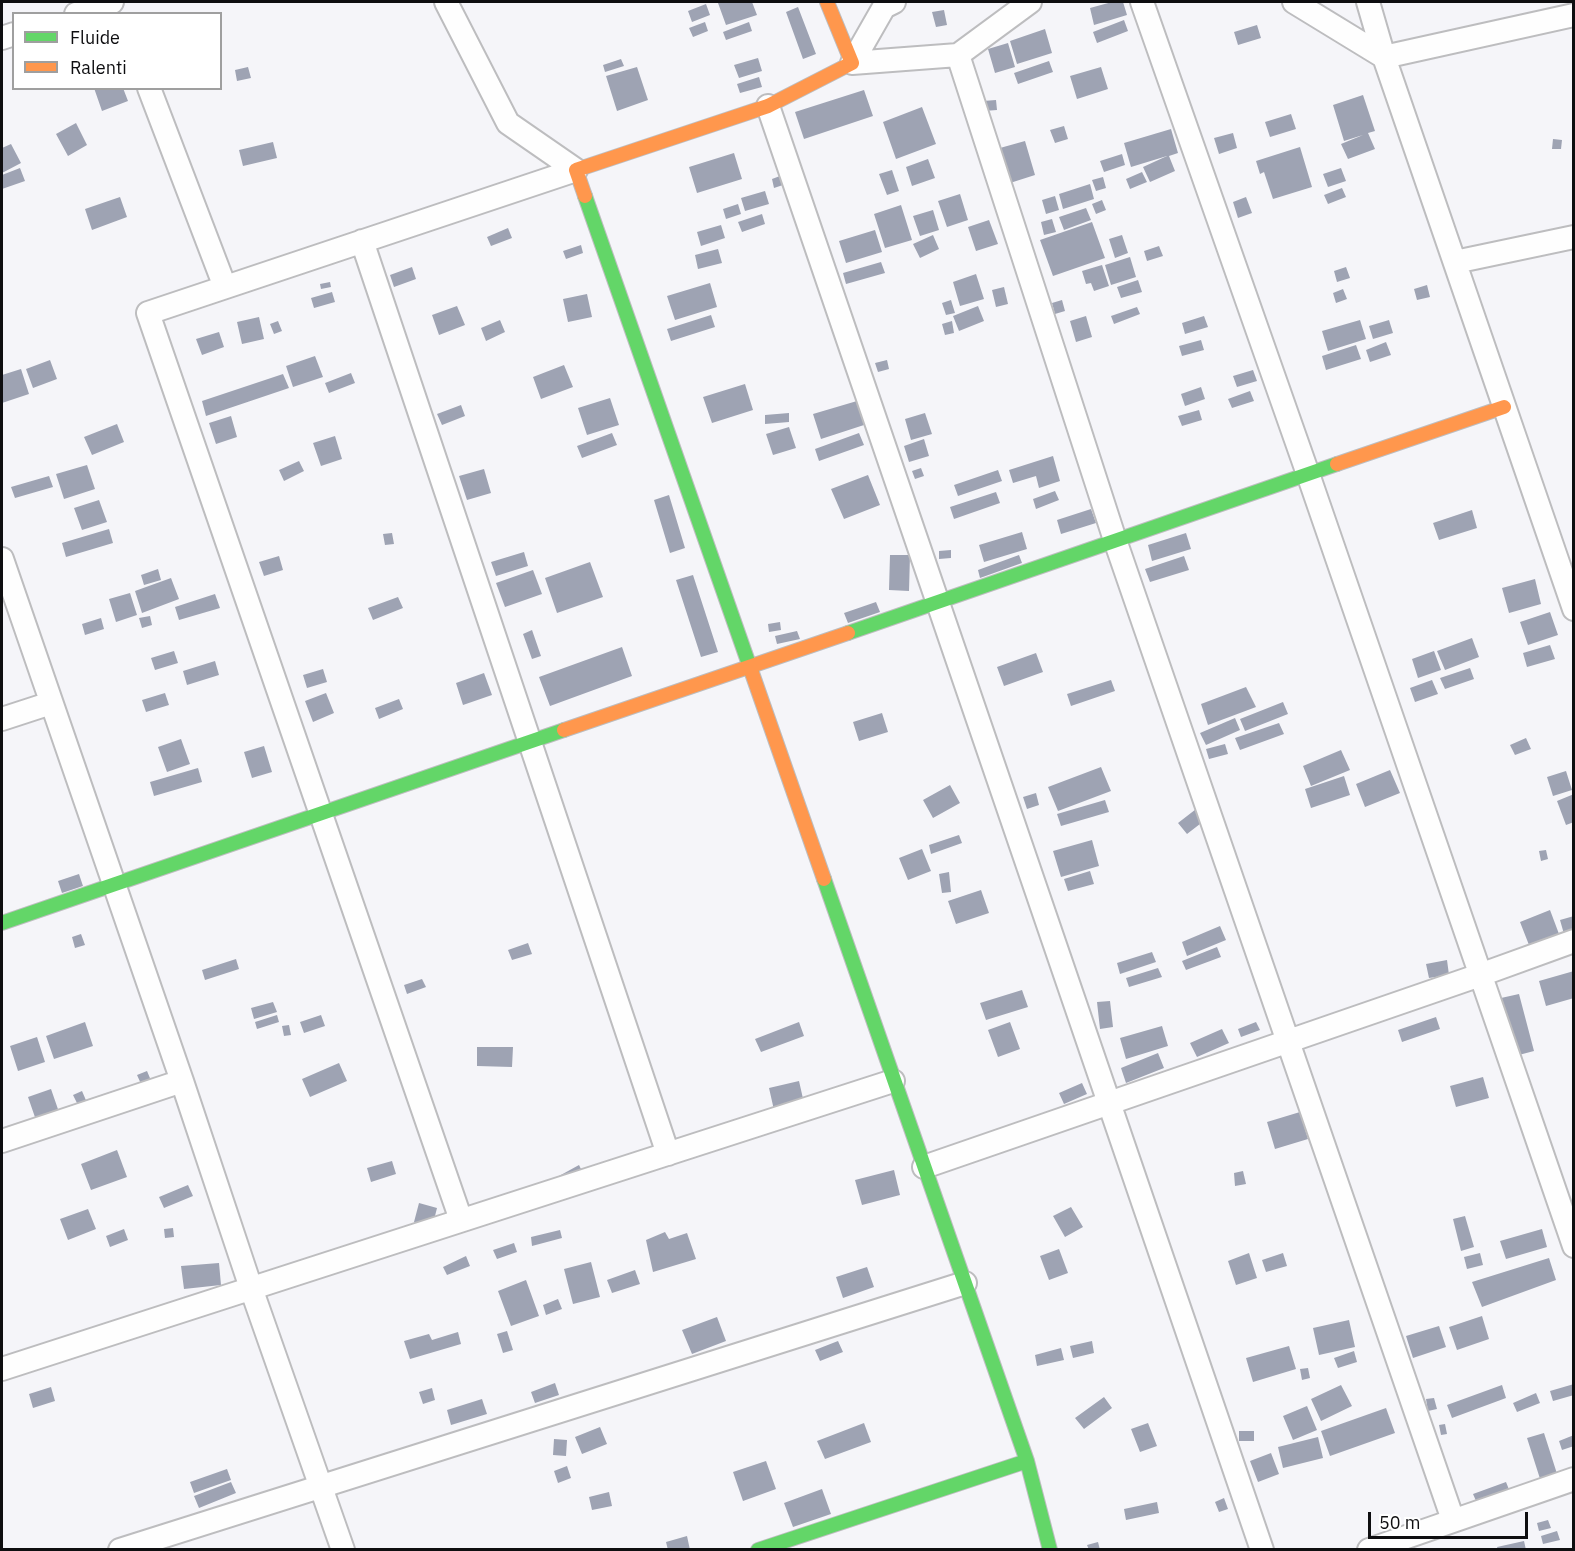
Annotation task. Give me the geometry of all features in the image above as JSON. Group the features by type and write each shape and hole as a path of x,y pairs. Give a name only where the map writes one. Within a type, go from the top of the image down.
{"street":[{"path":"82,12 114,2"},
{"path":"446,2 508,123 576,170 1027,1461 1050,1550"},
{"path":"827,2 852,63"},
{"path":"852,63 884,7 894,2"},
{"path":"461,1220 148,313 768,106 852,63 958,55 1030,2"},
{"path":"1142,2 1308,474 1574,1246"},
{"path":"1294,2 1384,57 1574,15"},
{"path":"1368,2 1384,57 1574,609"},
{"path":"958,55 1115,540 1453,1520"},
{"path":"150,90 225,287"},
{"path":"768,106 1262,1550"},
{"path":"1455,262 1574,237"},
{"path":"362,241 668,1154"},
{"path":"2,923 1504,407"},
{"path":"2,559 343,1550"},
{"path":"2,719 51,703"},
{"path":"924,1167 1574,941"},
{"path":"2,1141 182,1082"},
{"path":"2,1369 893,1082"},
{"path":"120,1550 965,1283"},
{"path":"758,1550 1027,1461"},
{"path":"1381,1548 1453,1520 1574,1479"}],"building":[{"path":"752,2 757,15 726,25 718,3"},
{"path":"1112,2 1123,2 1127,15 1094,25 1090,8"},
{"path":"706,4 710,15 692,22 688,11"},
{"path":"798,7 816,54 803,59 786,12"},
{"path":"944,10 947,25 936,27 932,12"},
{"path":"1124,20 1128,31 1097,43 1093,32"},
{"path":"705,22 708,31 693,37 689,28"},
{"path":"749,22 752,31 726,40 723,32"},
{"path":"1257,25 1261,38 1238,45 1234,32"},
{"path":"1045,29 1052,53 1017,64 1010,41"},
{"path":"1008,43 1015,67 995,73 988,49"},
{"path":"758,58 762,71 739,78 734,65"},
{"path":"621,59 624,66 605,72 603,65"},
{"path":"1049,61 1053,72 1018,84 1014,73"},
{"path":"248,67 251,78 237,81 235,70"},
{"path":"637,67 648,100 617,111 606,76"},
{"path":"1101,67 1108,89 1077,99 1070,76"},
{"path":"759,77 762,87 740,93 737,84"},
{"path":"95,90 124,90 128,101 102,111"},
{"path":"864,90 873,116 804,139 795,112"},
{"path":"1363,95 1375,131 1368,133 1375,149 1348,159 1341,144 1363,135 1344,141 1333,105"},
{"path":"996,100 997,110 984,111 983,101"},
{"path":"922,107 936,144 896,159 883,122"},
{"path":"1291,114 1296,129 1270,137 1265,122"},
{"path":"76,123 87,145 68,156 56,134"},
{"path":"1064,126 1068,139 1055,143 1050,130"},
{"path":"1171,129 1178,153 1169,156 1175,171 1150,182 1143,167 1167,156 1131,167 1124,143"},
{"path":"1233,133 1237,148 1219,154 1214,138"},
{"path":"1553,139 1562,140 1561,149 1552,149"},
{"path":"1025,141 1035,175 1010,183 1000,148"},
{"path":"273,142 277,158 243,166 239,150"},
{"path":"11,144 21,163 2,173 2,148"},
{"path":"1300,147 1312,187 1273,199 1264,172 1260,174 1256,161"},
{"path":"734,153 742,179 697,193 689,167"},
{"path":"1122,154 1125,165 1104,172 1100,161"},
{"path":"928,159 935,178 912,186 906,167"},
{"path":"20,168 25,181 2,189 2,175"},
{"path":"1341,168 1346,181 1328,187 1323,174"},
{"path":"892,170 899,191 887,195 879,174"},
{"path":"1142,172 1147,182 1130,189 1126,179"},
{"path":"780,176 783,185 774,188 772,179"},
{"path":"1103,177 1106,188 1096,191 1092,180"},
{"path":"1090,184 1094,199 1063,209 1059,194"},
{"path":"1342,188 1346,197 1328,204 1324,195"},
{"path":"765,191 769,204 745,211 741,198"},
{"path":"960,194 968,220 947,227 938,201"},
{"path":"1055,196 1059,210 1046,214 1042,200"},
{"path":"120,197 127,217 92,230 85,209"},
{"path":"1246,197 1252,213 1238,218 1233,202"},
{"path":"1102,200 1106,210 1096,214 1092,204"},
{"path":"738,204 741,214 726,219 723,209"},
{"path":"901,205 912,240 885,248 874,214"},
{"path":"1086,208 1091,220 1064,230 1059,217"},
{"path":"933,210 939,230 920,236 913,216"},
{"path":"762,214 765,224 742,232 738,222"},
{"path":"1052,219 1056,232 1044,235 1041,222"},
{"path":"989,220 998,244 976,251 968,227"},
{"path":"1092,222 1105,258 1053,276 1040,240"},
{"path":"721,225 725,238 701,246 697,232"},
{"path":"508,228 512,238 491,246 487,237"},
{"path":"875,230 882,252 846,263 839,241"},
{"path":"933,235 939,249 920,258 913,244"},
{"path":"1122,235 1128,253 1115,258 1109,239"},
{"path":"581,245 583,253 566,259 563,251"},
{"path":"1159,246 1163,256 1147,261 1144,251"},
{"path":"718,249 722,263 698,269 695,255"},
{"path":"1130,257 1136,277 1111,285 1105,265"},
{"path":"881,262 885,273 846,284 843,273"},
{"path":"1102,265 1109,286 1094,291 1091,283 1086,284 1082,271"},
{"path":"412,267 416,279 394,287 390,275"},
{"path":"1346,267 1350,278 1337,282 1334,271"},
{"path":"976,274 984,299 960,306 953,282"},
{"path":"1138,280 1142,292 1121,298 1117,287"},
{"path":"330,282 331,287 321,289 320,284"},
{"path":"710,283 717,307 675,320 667,296"},
{"path":"1427,285 1430,297 1417,300 1414,289"},
{"path":"1004,287 1008,304 996,307 992,290"},
{"path":"1343,289 1347,299 1336,303 1333,293"},
{"path":"332,292 335,302 314,308 311,298"},
{"path":"587,294 592,317 568,322 563,299"},
{"path":"951,300 955,313 946,315 942,303"},
{"path":"1062,300 1065,311 1055,314 1052,303"},
{"path":"457,306 465,325 439,335 432,315"},
{"path":"978,306 984,321 959,331 953,316"},
{"path":"1137,307 1140,314 1114,324 1111,316"},
{"path":"711,315 715,327 671,341 667,329"},
{"path":"1086,316 1092,337 1076,342 1070,321"},
{"path":"1204,316 1208,327 1185,334 1182,323"},
{"path":"259,317 264,339 242,344 237,322"},
{"path":"500,320 505,332 486,341 481,328"},
{"path":"1360,320 1366,339 1328,351 1322,331"},
{"path":"1389,320 1393,333 1373,339 1369,326"},
{"path":"278,321 282,331 274,334 270,324"},
{"path":"952,321 954,333 945,335 942,324"},
{"path":"219,332 224,347 202,355 196,339"},
{"path":"1201,340 1204,350 1182,356 1179,346"},
{"path":"1386,342 1391,355 1370,362 1366,350"},
{"path":"1356,345 1361,359 1326,370 1322,356"},
{"path":"315,356 323,377 293,387 286,366"},
{"path":"50,360 57,379 33,388 26,369"},
{"path":"887,360 889,369 878,372 875,363"},
{"path":"564,365 573,387 541,399 533,377"},
{"path":"21,369 29,394 2,403 2,375"},
{"path":"1253,370 1257,381 1237,387 1233,376"},
{"path":"351,373 355,383 329,393 325,383"},
{"path":"283,374 289,388 206,416 202,401"},
{"path":"745,384 753,410 712,423 703,397"},
{"path":"1201,387 1205,399 1185,406 1181,394"},
{"path":"1250,391 1254,401 1232,408 1228,399"},
{"path":"610,398 619,425 587,435 578,408"},
{"path":"857,401 864,425 821,439 813,414"},
{"path":"461,405 465,416 442,425 437,414"},
{"path":"1199,410 1202,420 1182,426 1178,416"},
{"path":"789,413 789,422 765,424 765,415"},
{"path":"925,413 932,434 911,440 905,419"},
{"path":"231,416 237,437 216,444 209,423"},
{"path":"117,424 124,442 92,455 84,437"},
{"path":"789,427 796,448 773,455 766,434"},
{"path":"612,433 617,445 582,458 577,446"},
{"path":"859,433 864,445 819,461 815,449"},
{"path":"335,436 342,459 321,466 313,443"},
{"path":"924,439 929,456 909,462 904,446"},
{"path":"1053,456 1060,481 1039,488 1036,476 1013,483 1009,470"},
{"path":"299,461 304,471 284,481 279,470"},
{"path":"87,465 95,489 64,499 56,474"},
{"path":"921,468 924,476 915,479 912,471"},
{"path":"484,469 491,493 467,500 459,476"},
{"path":"998,470 1002,481 958,496 954,485"},
{"path":"868,475 880,505 844,519 831,489"},
{"path":"49,476 53,487 15,498 11,487"},
{"path":"1055,491 1059,500 1036,509 1033,499"},
{"path":"996,492 1000,503 954,519 950,507"},
{"path":"669,495 685,548 670,553 654,500"},
{"path":"99,500 107,522 82,530 74,508"},
{"path":"1091,509 1096,523 1061,534 1057,520"},
{"path":"1472,510 1477,528 1439,540 1433,523"},
{"path":"109,529 113,543 66,557 62,543"},
{"path":"1022,532 1027,549 984,562 979,545"},
{"path":"392,533 394,544 385,545 383,534"},
{"path":"1186,533 1191,549 1152,561 1148,545"},
{"path":"951,550 951,558 939,559 939,551"},
{"path":"524,552 528,566 496,576 491,562"},
{"path":"890,555 910,555 909,591 889,590"},
{"path":"1019,555 1022,563 980,578 978,570"},
{"path":"279,556 283,570 264,576 259,562"},
{"path":"1184,556 1189,570 1150,582 1145,569"},
{"path":"590,562 603,597 557,613 545,578"},
{"path":"158,569 161,580 144,585 141,575"},
{"path":"533,570 542,594 505,607 496,583"},
{"path":"693,575 718,652 701,657 676,580"},
{"path":"171,578 179,599 142,613 135,591"},
{"path":"1535,579 1541,604 1509,613 1502,588"},
{"path":"130,593 137,615 116,622 109,599"},
{"path":"215,594 220,608 179,620 175,607"},
{"path":"398,597 403,608 373,620 368,608"},
{"path":"876,602 880,612 848,623 844,613"},
{"path":"1550,612 1558,635 1528,645 1520,622"},
{"path":"150,616 152,625 142,628 139,618"},
{"path":"101,618 104,629 85,635 82,624"},
{"path":"780,622 781,630 769,632 768,624"},
{"path":"532,630 541,656 532,659 523,634"},
{"path":"797,631 800,639 777,644 775,636"},
{"path":"1472,638 1479,657 1445,670 1437,651"},
{"path":"1550,645 1555,659 1527,667 1523,653"},
{"path":"622,647 632,676 550,706 539,677"},
{"path":"174,651 178,663 155,670 151,658"},
{"path":"1434,651 1441,670 1418,678 1412,659"},
{"path":"1036,653 1043,672 1004,686 997,667"},
{"path":"215,661 219,675 187,685 183,671"},
{"path":"1470,668 1474,679 1445,689 1440,678"},
{"path":"323,669 327,682 307,688 303,675"},
{"path":"484,673 492,695 463,705 456,683"},
{"path":"1111,680 1115,691 1071,706 1067,694"},
{"path":"1432,680 1438,694 1415,702 1410,688"},
{"path":"1246,687 1256,707 1208,725 1201,704"},
{"path":"165,693 169,705 146,712 142,700"},
{"path":"326,693 334,713 313,722 305,701"},
{"path":"399,699 403,709 379,719 375,708"},
{"path":"1283,702 1288,714 1245,731 1240,719"},
{"path":"882,713 888,732 859,741 853,722"},
{"path":"1235,718 1240,730 1206,745 1200,733"},
{"path":"1279,723 1284,734 1240,750 1235,738"},
{"path":"1526,738 1531,749 1515,755 1510,745"},
{"path":"181,739 190,764 167,772 158,747"},
{"path":"1225,744 1228,754 1209,759 1206,749"},
{"path":"264,746 272,772 252,778 244,752"},
{"path":"1341,750 1350,770 1311,786 1303,766"},
{"path":"1101,767 1111,791 1058,811 1048,787"},
{"path":"198,768 202,782 154,796 150,782"},
{"path":"1390,770 1400,793 1365,807 1356,784"},
{"path":"1566,771 1572,790 1553,796 1547,777"},
{"path":"1344,776 1350,795 1311,808 1305,789"},
{"path":"950,785 960,803 933,818 923,800"},
{"path":"1036,793 1039,805 1027,809 1023,797"},
{"path":"1574,794 1574,822 1566,825 1557,801"},
{"path":"1105,800 1109,812 1061,826 1057,814"},
{"path":"1200,806 1209,817 1187,834 1178,823"},
{"path":"959,835 962,843 931,854 929,845"},
{"path":"1092,840 1099,866 1061,877 1053,851"},
{"path":"922,849 931,871 908,880 899,858"},
{"path":"1546,850 1548,859 1541,861 1539,851"},
{"path":"1090,871 1094,884 1068,891 1064,879"},
{"path":"949,872 951,892 942,893 939,874"},
{"path":"79,874 83,886 62,893 58,881"},
{"path":"981,890 989,913 956,924 948,901"},
{"path":"1550,910 1559,934 1529,945 1520,922"},
{"path":"1574,916 1574,931 1564,934 1560,920"},
{"path":"1220,926 1226,940 1187,956 1182,942"},
{"path":"81,934 85,945 75,948 72,937"},
{"path":"528,943 532,954 512,960 508,950"},
{"path":"1217,947 1221,957 1186,970 1182,961"},
{"path":"1152,952 1156,962 1120,974 1117,963"},
{"path":"236,959 239,969 205,980 202,970"},
{"path":"1447,960 1449,975 1429,978 1426,964"},
{"path":"1158,968 1162,977 1129,987 1126,978"},
{"path":"1574,971 1574,998 1546,1006 1539,981"},
{"path":"422,979 426,987 407,994 404,985"},
{"path":"1022,990 1028,1007 986,1020 980,1003"},
{"path":"1519,994 1534,1051 1515,1056 1501,998"},
{"path":"1110,1001 1113,1027 1100,1029 1097,1002"},
{"path":"273,1002 277,1012 254,1019 251,1008"},
{"path":"277,1015 279,1022 257,1029 255,1022"},
{"path":"321,1015 325,1026 304,1033 300,1022"},
{"path":"1436,1017 1440,1029 1402,1042 1398,1030"},
{"path":"85,1022 93,1046 54,1059 46,1036"},
{"path":"799,1022 804,1036 761,1052 755,1039"},
{"path":"1010,1022 1020,1049 998,1057 988,1030"},
{"path":"1256,1022 1260,1030 1241,1037 1238,1029"},
{"path":"289,1025 291,1035 284,1036 282,1026"},
{"path":"1162,1026 1168,1046 1126,1059 1120,1038"},
{"path":"1222,1029 1229,1043 1197,1057 1190,1043"},
{"path":"37,1037 45,1062 18,1071 10,1046"},
{"path":"477,1047 513,1047 512,1067 477,1066"},
{"path":"1158,1053 1164,1068 1126,1083 1121,1068"},
{"path":"339,1063 347,1081 310,1097 302,1079"},
{"path":"147,1071 152,1083 142,1086 137,1075"},
{"path":"1483,1077 1489,1098 1456,1107 1450,1086"},
{"path":"799,1081 804,1103 774,1110 769,1088"},
{"path":"1082,1083 1087,1094 1064,1104 1059,1093"},
{"path":"51,1089 60,1115 37,1123 28,1097"},
{"path":"82,1091 88,1105 80,1109 73,1095"},
{"path":"1300,1112 1308,1139 1275,1149 1267,1122"},
{"path":"117,1150 127,1177 91,1190 81,1164"},
{"path":"392,1161 396,1174 371,1182 367,1168"},
{"path":"579,1165 584,1175 564,1186 559,1176"},
{"path":"894,1170 900,1195 862,1205 855,1180"},
{"path":"1243,1171 1246,1184 1235,1186 1234,1173"},
{"path":"188,1185 193,1196 164,1208 159,1197"},
{"path":"419,1203 437,1208 432,1228 414,1222"},
{"path":"1071,1207 1083,1227 1065,1237 1053,1216"},
{"path":"88,1209 96,1229 68,1240 60,1219"},
{"path":"1465,1216 1474,1247 1461,1251 1453,1219"},
{"path":"173,1228 174,1237 165,1238 164,1229"},
{"path":"124,1229 128,1240 110,1247 106,1236"},
{"path":"1542,1229 1547,1247 1506,1259 1500,1241"},
{"path":"560,1230 562,1238 532,1246 531,1237"},
{"path":"665,1232 669,1239 687,1233 696,1259 653,1272 646,1240"},
{"path":"514,1243 517,1252 497,1259 493,1250"},
{"path":"1059,1249 1068,1273 1049,1280 1040,1256"},
{"path":"1249,1253 1257,1278 1236,1285 1228,1261"},
{"path":"1283,1253 1287,1266 1266,1272 1262,1260"},
{"path":"1480,1253 1483,1265 1467,1269 1464,1257"},
{"path":"466,1256 470,1266 447,1275 443,1267"},
{"path":"1549,1258 1556,1280 1482,1307 1472,1282"},
{"path":"591,1262 600,1297 573,1304 564,1269"},
{"path":"219,1263 221,1285 184,1289 181,1266"},
{"path":"867,1267 874,1287 843,1298 836,1277"},
{"path":"635,1270 640,1284 612,1293 607,1280"},
{"path":"526,1280 539,1316 511,1326 498,1291"},
{"path":"558,1299 562,1309 546,1315 543,1305"},
{"path":"1482,1316 1489,1339 1457,1350 1449,1327"},
{"path":"717,1317 726,1341 692,1354 682,1330"},
{"path":"1349,1320 1355,1347 1319,1355 1313,1328"},
{"path":"1439,1326 1446,1347 1413,1358 1406,1336"},
{"path":"507,1331 513,1350 503,1353 497,1334"},
{"path":"458,1332 461,1344 410,1359 404,1341 429,1334 432,1340"},
{"path":"838,1341 843,1352 820,1361 815,1350"},
{"path":"1092,1341 1094,1353 1073,1358 1070,1346"},
{"path":"1289,1346 1296,1369 1253,1382 1246,1358"},
{"path":"1061,1348 1064,1360 1037,1366 1035,1355"},
{"path":"1354,1351 1357,1362 1338,1368 1334,1358"},
{"path":"1308,1368 1310,1378 1302,1380 1300,1369"},
{"path":"555,1383 559,1395 535,1403 531,1392"},
{"path":"1574,1384 1574,1395 1553,1401 1550,1391"},
{"path":"1341,1385 1352,1406 1321,1421 1311,1399"},
{"path":"1502,1385 1506,1398 1452,1418 1447,1405"},
{"path":"51,1387 55,1401 33,1408 29,1394"},
{"path":"432,1388 435,1400 423,1404 419,1392"},
{"path":"1536,1393 1540,1403 1517,1412 1513,1403"},
{"path":"1104,1397 1112,1408 1084,1429 1075,1418"},
{"path":"1434,1398 1437,1409 1428,1411 1426,1399"},
{"path":"482,1399 487,1414 451,1425 447,1410"},
{"path":"1307,1406 1317,1430 1293,1440 1283,1416"},
{"path":"1386,1408 1395,1433 1330,1456 1321,1431"},
{"path":"864,1423 871,1442 825,1459 817,1441"},
{"path":"1148,1423 1157,1446 1140,1452 1131,1429"},
{"path":"1445,1424 1447,1434 1441,1435 1439,1425"},
{"path":"600,1427 607,1444 582,1454 575,1437"},
{"path":"1239,1431 1254,1431 1254,1441 1239,1441"},
{"path":"1544,1433 1559,1480 1542,1485 1527,1438"},
{"path":"1574,1435 1574,1446 1562,1450 1559,1441"},
{"path":"1318,1437 1323,1458 1283,1468 1278,1447"},
{"path":"554,1439 567,1440 566,1456 553,1455"},
{"path":"1271,1453 1279,1474 1258,1482 1250,1461"},
{"path":"766,1461 776,1489 743,1501 733,1472"},
{"path":"567,1466 571,1478 558,1483 554,1471"},
{"path":"227,1469 231,1480 194,1493 190,1482"},
{"path":"231,1482 236,1493 199,1508 194,1496"},
{"path":"1506,1482 1512,1497 1480,1510 1473,1494"},
{"path":"822,1489 831,1514 793,1527 784,1503"},
{"path":"609,1492 612,1506 592,1510 589,1497"},
{"path":"1224,1498 1228,1509 1219,1512 1215,1502"},
{"path":"1157,1502 1159,1513 1126,1520 1124,1509"},
{"path":"1548,1520 1551,1528 1539,1531 1537,1523"},
{"path":"1557,1531 1560,1540 1543,1544 1541,1536"},
{"path":"687,1536 690,1550 668,1550 666,1542"},
{"path":"1524,1541 1526,1550 1498,1550 1497,1547"},
{"path":"1098,1542 1100,1550 1089,1550 1087,1545"}],"traffic: fast":[{"path":"585,196 752,673"},
{"path":"848,633 1337,464"},
{"path":"2,923 564,730"},
{"path":"824,879 1027,1461 1050,1550"},
{"path":"758,1550 1027,1461"}],"traffic: slow":[{"path":"585,196 576,170 768,106 852,63 827,2"},
{"path":"1337,464 1504,407"},
{"path":"564,730 848,633"},
{"path":"752,673 824,879"}]}
